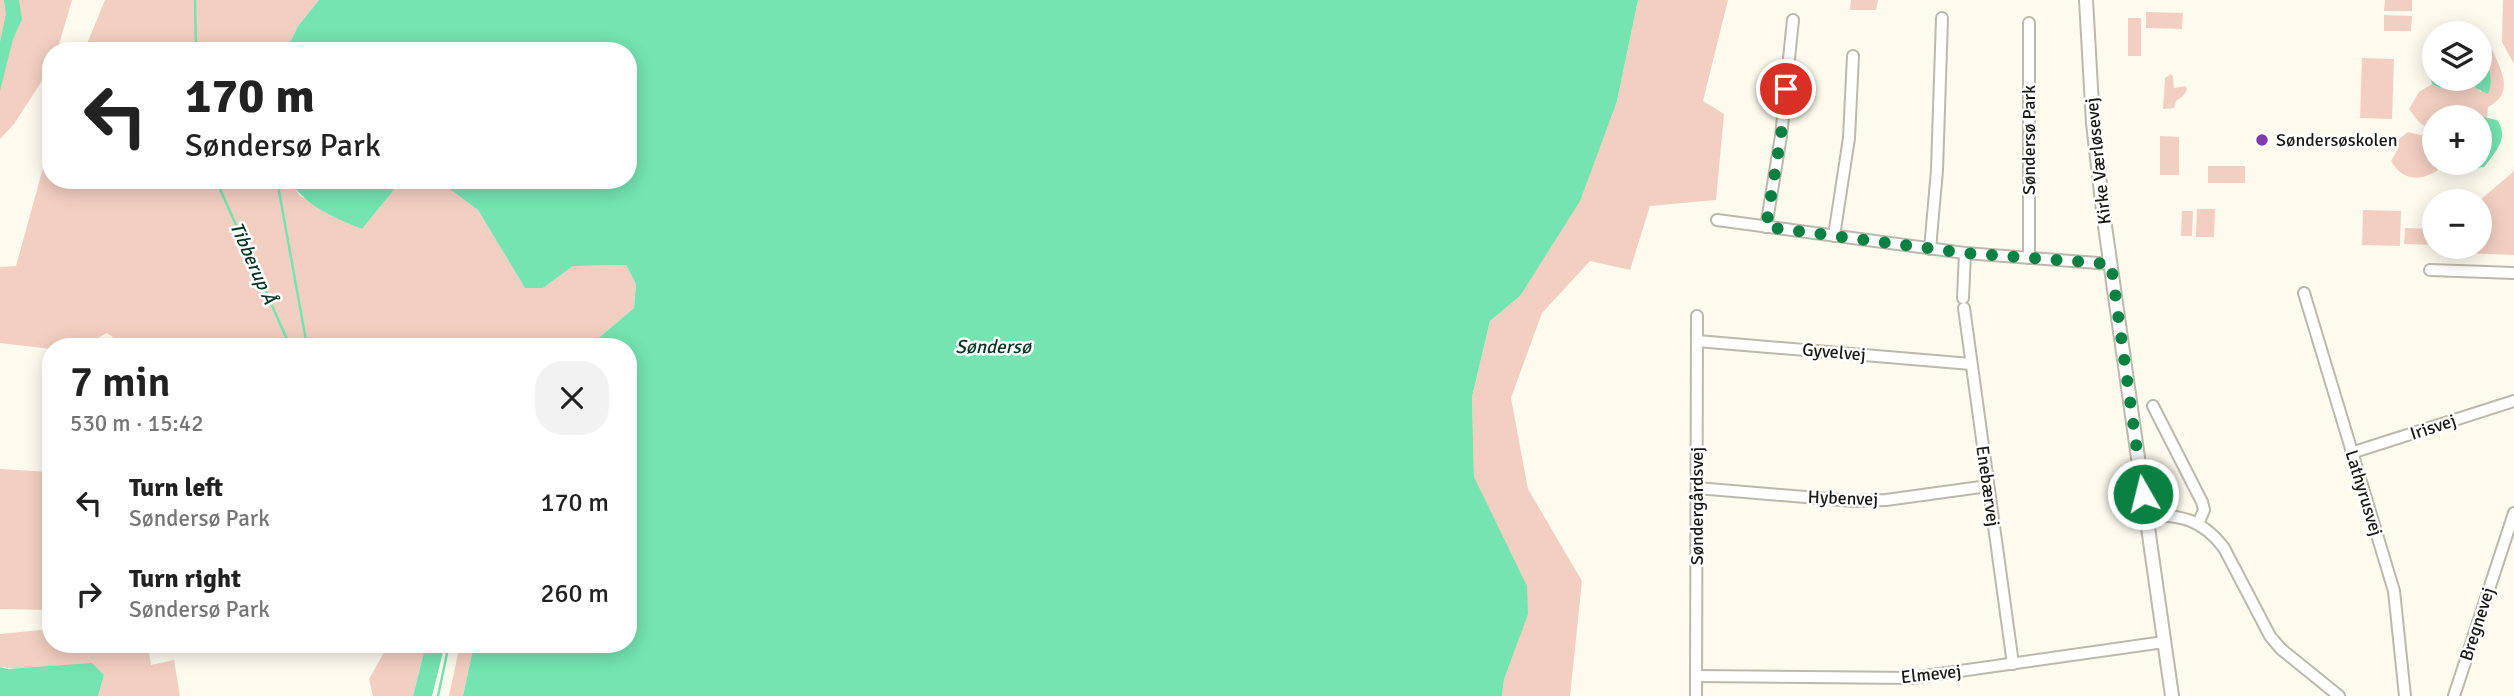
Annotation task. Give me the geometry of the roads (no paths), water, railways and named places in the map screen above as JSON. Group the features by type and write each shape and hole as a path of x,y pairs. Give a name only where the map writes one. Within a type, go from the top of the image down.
{"street":[{"name":"Kirke Værløsevej","path":"2086,0 2093,123 2172,696"},
{"path":"1930,248 1937,170 1942,18"},
{"path":"1766,227 1781,135 1793,20"},
{"name":"Søndersø Park","path":"2028,23 2029,258"},
{"path":"1834,236 1849,138 1853,56"},
{"path":"1717,220 1965,253 2111,264"},
{"name":"Enebærvej","path":"1965,253 1963,303 2013,664"},
{"path":"2430,270 2514,273"},
{"name":"Lathyrusvej","path":"2304,293 2394,591 2406,696"},
{"name":"Søndergårdsvej","path":"1696,696 1697,316"},
{"name":"Gyvelvej","path":"1697,341 1971,364"},
{"name":"Irisvej","path":"2351,453 2514,401"},
{"path":"2153,406 2202,502 2204,510 2198,524"},
{"name":"Hybenvej","path":"1697,488 1853,501 1886,500 1988,486"},
{"name":"Bregnevej","path":"2454,696 2514,513"},
{"path":"2146,515 2170,515 2198,524 2215,536 2275,643 2339,696"},
{"name":"Elmevej","path":"1696,676 1911,678 2164,642"}],"water":[{"path":"4,0 19,0 22,19 13,39 0,91 0,42 6,14"},
{"name":"Søndersø","path":"319,0 1638,0 1617,101 1580,201 1520,296 1490,321 1472,397 1474,477 1527,586 1528,614 1504,679 1502,696 463,696 472,653 637,653 637,338 598,338 634,308 636,284 626,265 573,266 543,288 525,288 478,210 450,189 637,189 637,42 290,42 298,26"},
{"path":"2492,119 2497,120 2502,133 2500,145 2492,156"},
{"path":"296,189 395,189 362,229 331,215"},
{"path":"424,653 443,653 432,696 413,696"},
{"path":"92,663 104,675 98,696 0,696 0,667 7,669"}],"waterway":[{"name":"Tibberup Å","path":"195,0 196,42"},
{"name":"Tibberup Å","path":"220,189 286,338"},
{"path":"279,189 306,338"},
{"name":"Tibberup Å","path":"438,696 447,653"}],"place":[{"name":"Søndersøskolen","path":"2262,140"}]}
